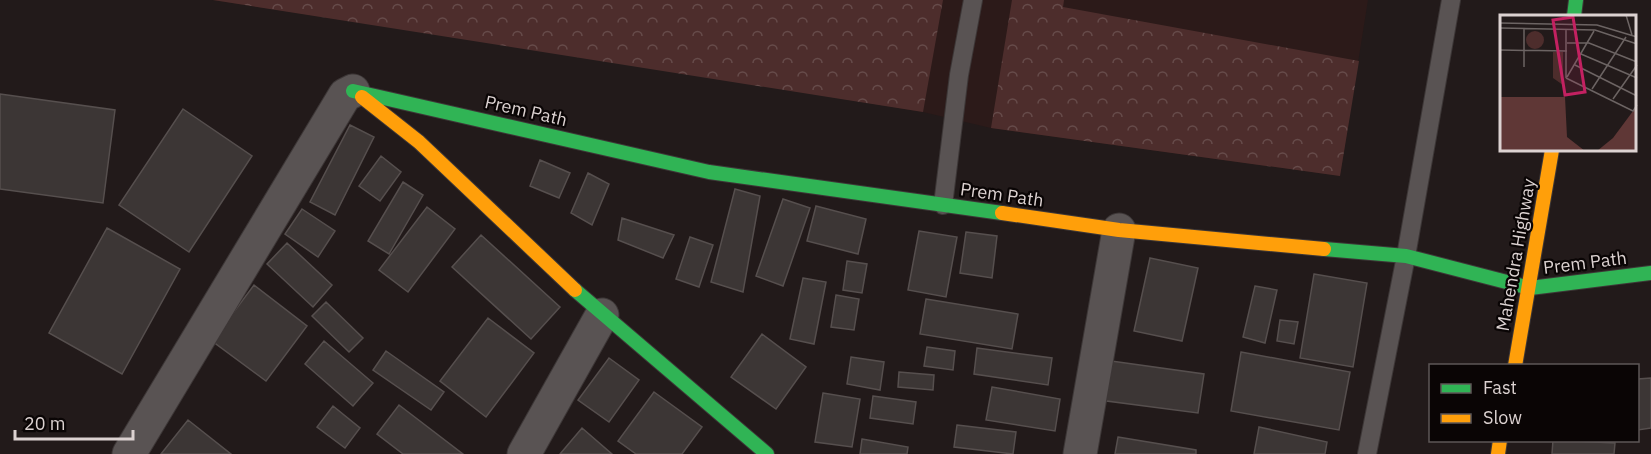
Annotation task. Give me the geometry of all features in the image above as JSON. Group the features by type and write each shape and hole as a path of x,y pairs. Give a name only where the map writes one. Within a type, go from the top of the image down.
{"main road":[{"path":"1574,15 1576,0"},
{"name":"Prem Path","path":"353,91 709,172 1119,230 1406,256 1530,288 1651,273"},
{"path":"353,91 419,142 602,315 767,454"},
{"name":"Mahendra Highway","path":"1515,364 1552,152"}],"street":[{"path":"129,454 345,94 353,91"},
{"path":"1080,454 1119,230"},
{"path":"524,454 602,315"}],"lane":[{"path":"943,205 959,75 973,0"},
{"path":"1367,454 1406,256 1451,0"}],"shaded area":[{"path":"212,0 1368,0 1340,176 991,128 923,112"}],"green space":[{"path":"213,0 943,0 923,112"},
{"path":"1012,0 1064,0 1063,7 1359,61 1340,176 991,128"}],"building":[{"path":"0,94 115,110 103,203 0,189"},
{"path":"183,109 252,156 189,252 119,205"},
{"path":"350,125 374,137 335,215 310,202"},
{"path":"381,156 401,172 380,201 359,186"},
{"path":"540,160 570,173 559,198 530,186"},
{"path":"588,173 609,184 592,225 571,213"},
{"path":"403,182 423,195 389,254 368,241"},
{"path":"735,189 760,196 743,292 711,282"},
{"path":"783,199 810,208 783,286 756,276"},
{"path":"816,206 866,219 858,254 807,241"},
{"path":"427,207 455,229 408,292 379,270"},
{"path":"302,209 335,231 318,257 285,234"},
{"path":"622,218 674,235 663,258 618,240"},
{"path":"107,228 180,269 122,374 49,333"},
{"path":"919,231 957,237 946,297 908,290"},
{"path":"966,232 997,236 992,278 960,273"},
{"path":"481,235 560,307 531,339 452,267"},
{"path":"690,237 713,245 699,287 676,279"},
{"path":"287,243 332,285 313,307 267,264"},
{"path":"1150,258 1198,268 1182,341 1134,331"},
{"path":"847,261 867,264 862,293 843,290"},
{"path":"1314,274 1367,283 1353,367 1300,358"},
{"path":"803,278 826,282 814,344 790,339"},
{"path":"254,285 307,326 266,381 212,341"},
{"path":"1255,286 1277,290 1265,343 1243,337"},
{"path":"836,295 859,299 854,330 831,327"},
{"path":"926,299 1018,314 1012,349 920,334"},
{"path":"326,302 363,338 349,352 312,316"},
{"path":"488,318 534,353 486,417 440,381"},
{"path":"1280,320 1298,322 1294,344 1277,341"},
{"path":"762,334 806,367 776,409 731,377"},
{"path":"324,341 373,383 353,406 305,364"},
{"path":"927,347 955,351 953,370 924,366"},
{"path":"977,348 1052,358 1048,385 974,374"},
{"path":"386,351 444,392 431,410 373,370"},
{"path":"1241,352 1350,372 1339,430 1231,411"},
{"path":"851,357 884,362 880,390 847,384"},
{"path":"609,358 639,380 609,422 578,400"},
{"path":"1104,360 1204,374 1198,413 1099,400"},
{"path":"899,372 934,375 933,390 898,387"},
{"path":"1651,378 1651,428 1639,430 1639,379"},
{"path":"992,387 1060,399 1055,431 986,420"},
{"path":"654,392 702,427 682,454 636,454 618,441"},
{"path":"823,393 860,399 852,447 815,442"},
{"path":"873,396 916,402 913,424 870,418"},
{"path":"399,405 463,454 403,454 377,434"},
{"path":"333,406 360,428 345,448 317,427"},
{"path":"188,420 231,454 161,454"},
{"path":"957,425 1016,432 1013,454 954,447"},
{"path":"1259,427 1327,442 1325,454 1254,454"},
{"path":"582,428 612,454 560,454"},
{"path":"1118,437 1196,450 1196,454 1115,454"},
{"path":"862,439 908,447 907,454 860,454"},
{"path":"1553,442 1615,443 1614,454 1552,454"}],"traffic: fast":[{"path":"1574,15 1576,0"},
{"path":"353,91 709,172 1002,213"},
{"path":"1324,249 1406,256 1530,288 1651,273"},
{"path":"575,290 767,454"}],"traffic: slow":[{"path":"362,97 419,142 575,290"},
{"path":"1515,364 1552,152"},
{"path":"1002,213 1119,230 1324,249"},
{"path":"1498,454 1500,442"}]}
